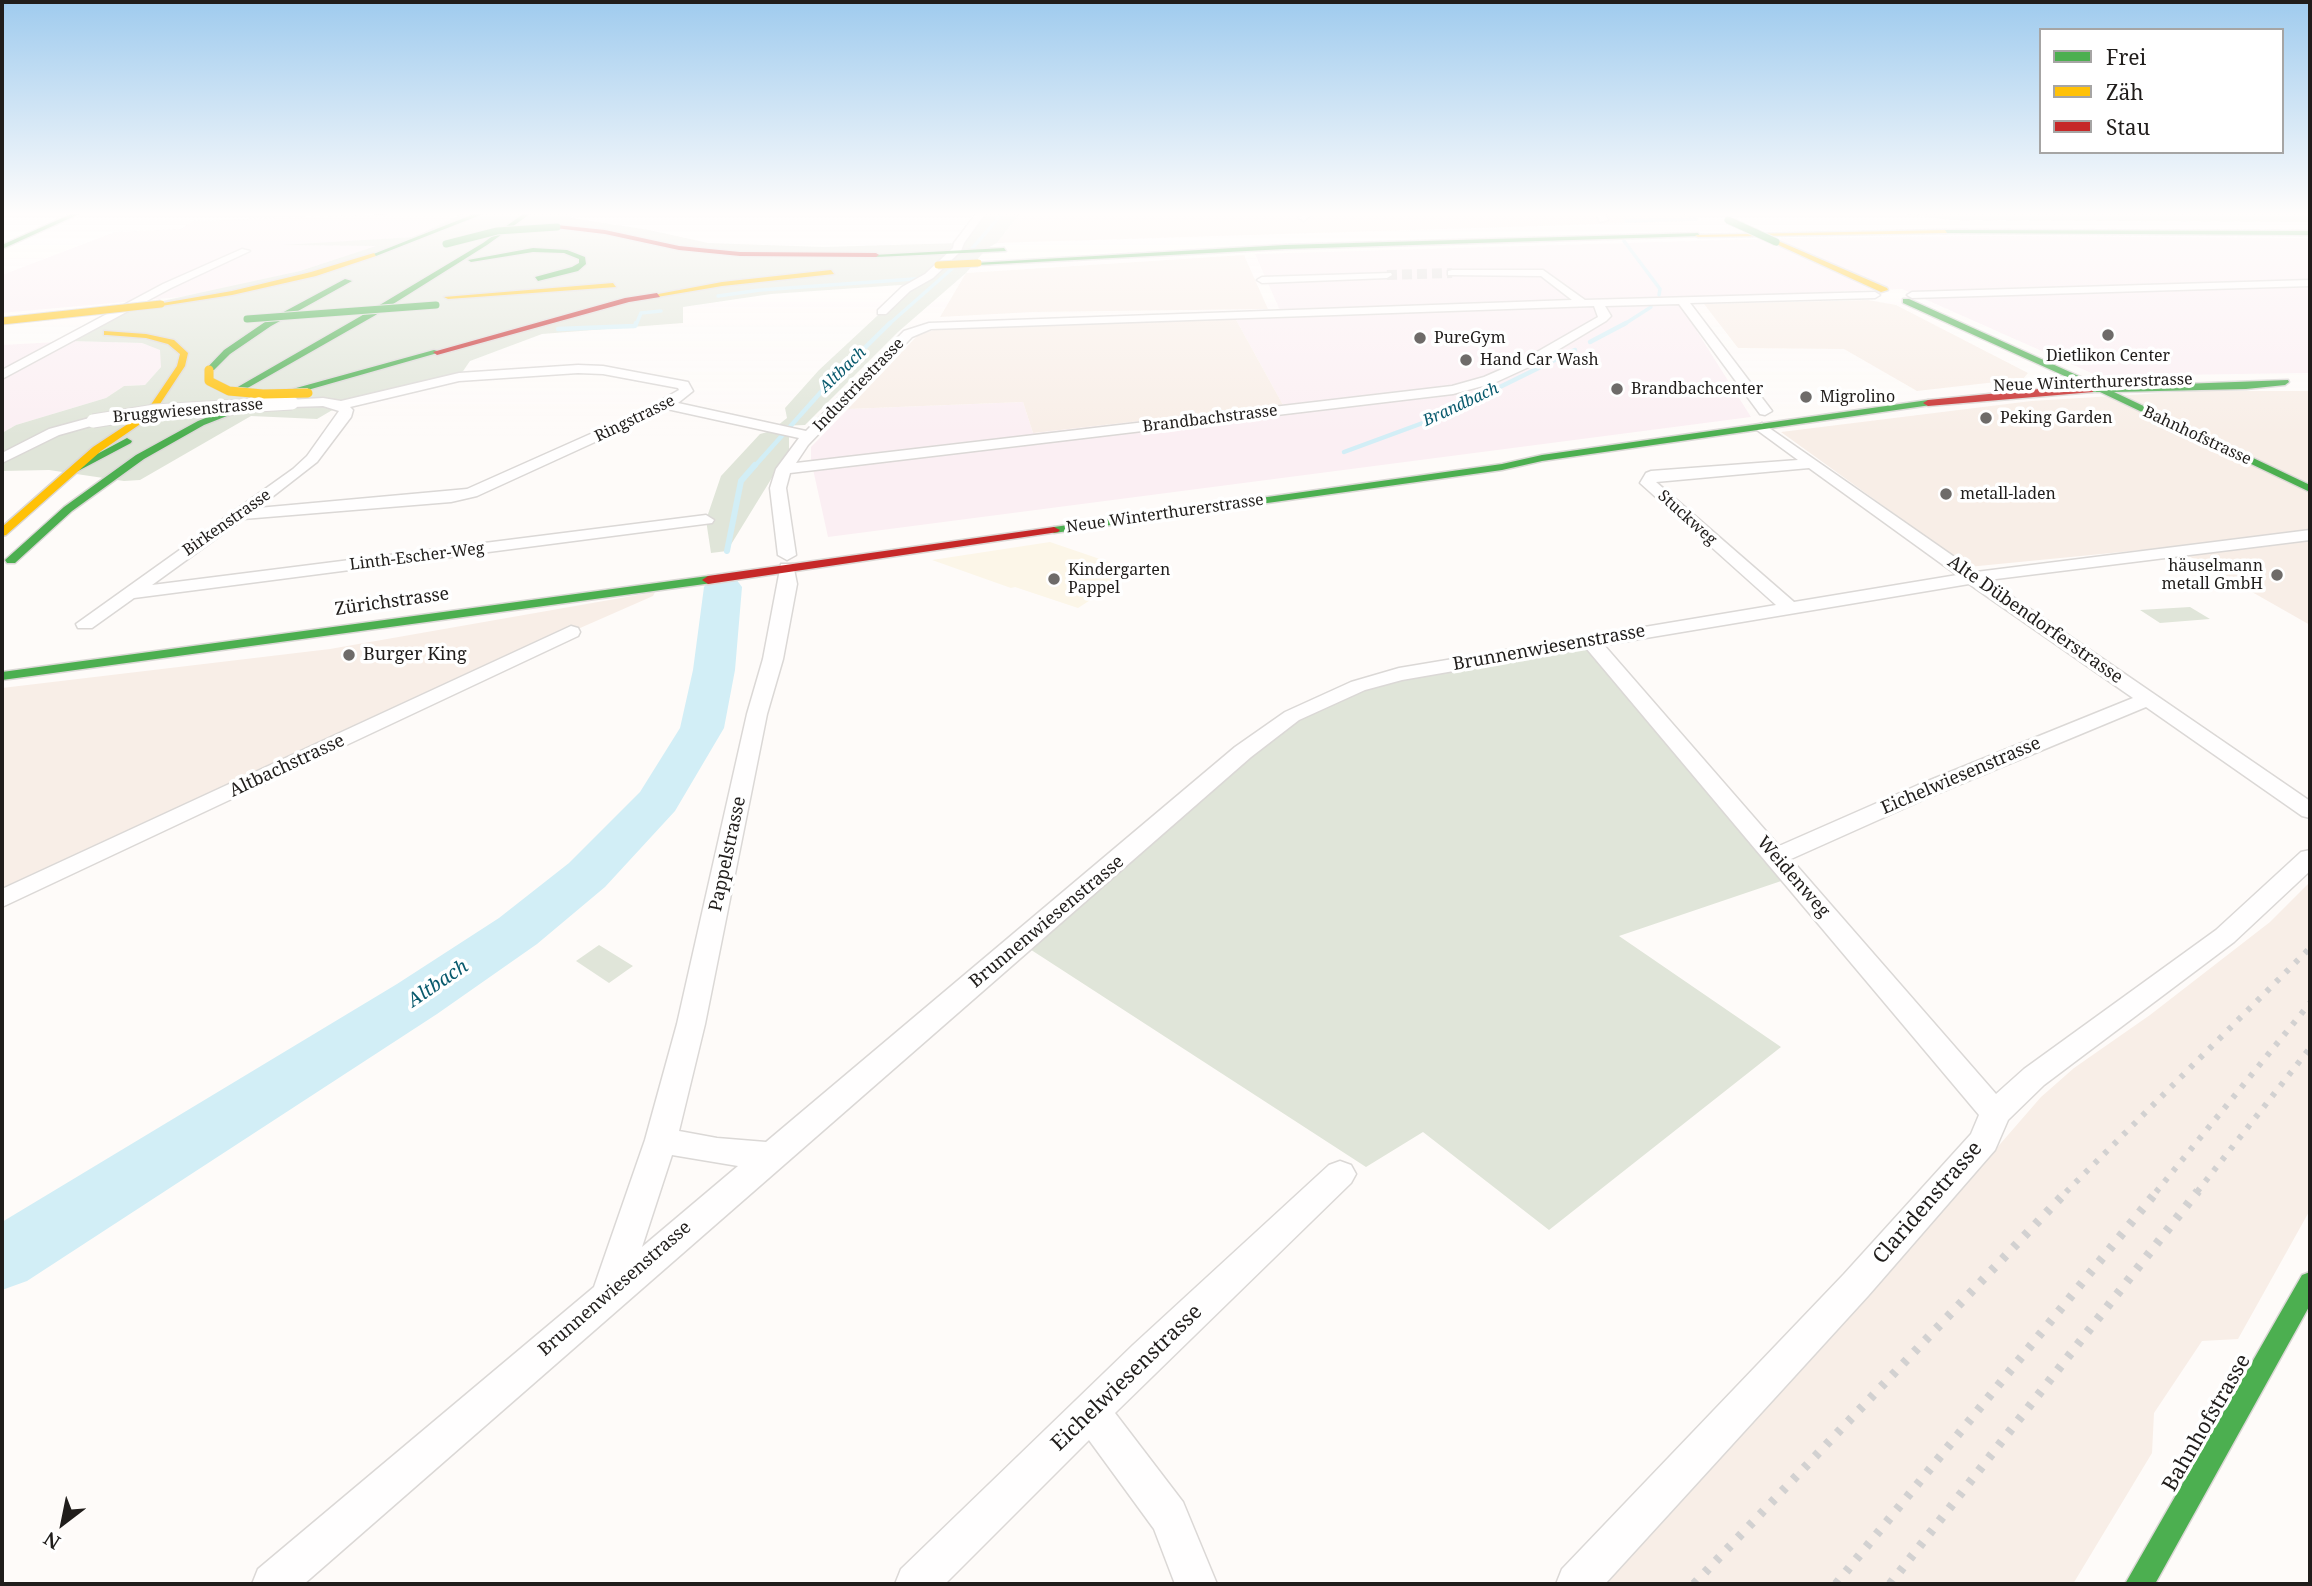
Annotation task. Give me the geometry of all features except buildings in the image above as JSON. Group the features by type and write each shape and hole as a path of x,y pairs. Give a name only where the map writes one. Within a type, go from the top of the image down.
{"main road":[{"path":"154,308 254,288"},
{"path":"338,288 289,312 227,352 209,370 208,378 212,384 229,391 263,394 308,393 380,382 421,372 584,315 659,295"},
{"path":"74,469 352,316 397,288"},
{"path":"7,566 21,540 37,522 92,475 413,288"},
{"path":"2,322 154,308 448,297 493,288"},
{"path":"536,288 448,297 236,317 262,311 448,297 586,288"},
{"path":"7,566 68,509 126,467 169,440 219,415 306,386 459,347 591,309 700,288"},
{"name":"Bahnhofstrasse","path":"1869,288 1879,293 1909,298 2310,489"},
{"path":"303,330 358,296"},
{"path":"407,344 448,342 493,332 518,320 518,310 448,297"},
{"path":"365,336 363,326 371,314"},
{"path":"2,329 192,316"},
{"path":"43,336 171,324"},
{"path":"2,336 112,331 165,340 182,350 184,358 156,407 142,420 97,449 2,533"},
{"path":"236,380 275,350"},
{"name":"Neue Winterthurerstrasse","path":"787,562 1251,495 1399,470 1473,461 1542,458 1763,419 1905,405 1917,396 1944,391 2043,382 2091,386 2194,380 2291,382"},
{"name":"Zürichstrasse","path":"42,654 236,634 787,562"},
{"name":"Zürichstrasse","path":"2,676 787,562"},
{"name":"Bahnhofstrasse","path":"2139,1584 2310,1283"}],"street":[{"path":"2,375 163,288"},
{"path":"881,313 907,288"},
{"path":"1275,288 1266,289 1278,314"},
{"path":"1564,288 1583,303"},
{"path":"1909,298 2176,288"},
{"name":"Industriestrasse","path":"787,562 778,488 803,434 908,334 920,328 957,324 1119,318 1683,302 1879,293"},
{"name":"Alte Dübendorferstrasse","path":"1683,302 1763,419 1814,463 1974,579 2310,811"},
{"name":"Brandbachstrasse","path":"785,469 1453,390 1489,380 1527,363 1602,319 1605,316 1600,304"},
{"name":"Ringstrasse","path":"240,514 451,497 471,493 667,405 686,391 683,385 592,369 459,377 341,405"},
{"name":"Bruggwiesenstrasse","path":"2,459 54,432 93,421 155,411 323,402 341,405"},
{"name":"Birkenstrasse","path":"85,624 240,514 312,459 346,413 341,405"},
{"path":"667,405 803,434"},
{"name":"Stuckweg","path":"1791,609 1648,483 1651,476 1658,475 1814,463"},
{"name":"Linth-Escher-Weg","path":"128,593 706,520"},
{"path":"1974,579 2186,549 2310,535"},
{"name":"Pappelstrasse","path":"609,1294 662,1140 717,910 757,714 773,659 788,584 787,562"},
{"name":"Brunnenwiesenstrasse","path":"273,1584 1254,743 1292,716 1358,686 1399,674 1974,579"},
{"name":"Altbachstrasse","path":"2,899 571,632"},
{"name":"Weidenweg","path":"1590,641 1995,1113"},
{"name":"Eichelwiesenstrasse","path":"1775,857 1927,790 2149,699"},
{"name":"Claridenstrasse","path":"1577,1584 1856,1285 1984,1140 1995,1113 2034,1077 2225,936 2310,859"},
{"path":"662,1140 717,1151 771,1156"},
{"name":"Eichelwiesenstrasse","path":"916,1584 1340,1174"},
{"path":"1091,1412 1169,1516 1196,1584"}],"shaded area":[{"path":"2,288 227,288 180,297 2,313"},
{"path":"222,288 857,288 771,294 683,307 683,323 542,334 470,361 459,377 341,405 317,419 251,416 140,480 124,481 49,470 2,471 2,433 16,425 106,398 124,386 145,385 161,367 160,350 142,343 69,341 130,308"},
{"path":"949,288 898,332 805,425 777,426 787,418 785,408 819,370 906,289"},
{"path":"957,288 1259,288 1268,309 1033,312 940,317"},
{"path":"1270,288 2310,288 2310,373 2098,376 1902,289 1676,298 1751,417 828,537 811,460 811,447 848,409 1023,402 1033,433 1283,405 1234,316 1282,315"},
{"path":"1868,300 1896,305 2028,373 2023,379 1917,391 1844,349 1738,348 1704,304"},
{"path":"1234,316 1283,405 1033,433 1023,402 848,409 918,335 940,328"},
{"path":"75,341 142,343 161,350 161,367 145,385 124,386 106,398 16,425 2,433 2,345"},
{"path":"2194,391 2310,391 2310,625 2173,547 1968,567 1781,432 2031,401"},
{"path":"771,431 789,436 789,450 727,551 711,553 706,520 721,476 760,434"},
{"name":"Kindergarten Pappel","path":"1050,542 1135,571 1078,608 932,560"},
{"path":"655,592 653,596 2,899 2,688 330,649"},
{"path":"2190,607 2210,619 2160,623 2140,610"},
{"path":"1590,641 1793,877 1619,936 1781,1047 1549,1230 1423,1132 1366,1167 1022,944 1243,752 1358,686"},
{"path":"2310,882 2310,1210 2238,1339 2202,1341 2154,1413 2152,1453 2073,1584 1603,1584 1736,1434 1935,1219 2041,1097 2074,1068 2150,1015 2270,922"},
{"path":"599,945 633,966 609,983 576,961"}],"waterway":[{"path":"718,296 788,288"},
{"name":"Altbach","path":"888,325 930,288"},
{"name":"Brandbach","path":"1659,288 1659,295"},
{"name":"Brandbach","path":"1623,325 1651,307"},
{"path":"636,325 641,313 661,311"},
{"path":"558,329 635,326 636,323"},
{"name":"Altbach","path":"754,467 829,383 890,323"},
{"name":"Brandbach","path":"1590,342 1626,323"},
{"name":"Brandbach","path":"1344,452 1439,417 1575,350"},
{"name":"Altbach","path":"727,551 741,481 755,465"},
{"name":"Altbach","path":"2,1259 417,999 518,931 587,875 658,801 702,728 714,670 723,587"}],"railway":[{"path":"2067,1191 2310,948"},
{"path":"2156,1192 2310,1003"},
{"path":"2197,1192 2310,1048"},
{"path":"1694,1584 2067,1191"},
{"path":"1836,1584 2157,1191"},
{"path":"1890,1584 2198,1191"}],"traffic: fast":[{"path":"209,370 227,352 268,324 335,288"},
{"path":"234,392 413,288"},
{"path":"1906,301 2066,373 2310,489"},
{"path":"247,319 436,305"},
{"path":"11,560 68,509 140,457 201,423 252,403 437,352"},
{"path":"2090,390 2246,386 2285,382"},
{"path":"1054,530 1928,403"},
{"path":"74,469 127,441"},
{"path":"2,676 708,580"},
{"path":"2139,1584 2310,1283"}],"traffic: slow":[{"path":"161,304 253,288"},
{"path":"448,297 572,288"},
{"path":"657,295 698,288"},
{"path":"1880,288 1884,290"},
{"path":"2,321 161,304"},
{"path":"2,533 97,449 149,414 181,366 184,353 171,342 146,336 107,333"},
{"path":"209,370 209,381 229,391 263,394 308,393"}],"traffic: jam":[{"path":"437,352 628,300 657,295"},
{"path":"1928,403 2050,391 2090,390"},
{"path":"708,580 1054,530"}],"place":[{"name":"Dietlikon Center","path":"2108,335"},
{"name":"PureGym","path":"1420,338"},
{"name":"Hand Car Wash","path":"1466,360"},
{"name":"Brandbachcenter","path":"1617,389"},
{"name":"Migrolino","path":"1806,397"},
{"name":"Peking Garden","path":"1986,418"},
{"name":"metall-laden","path":"1946,494"},
{"name":"häuselmann metall GmbH","path":"2277,575"},
{"name":"Kindergarten Pappel","path":"1054,579"},
{"name":"Burger King","path":"349,655"}]}
